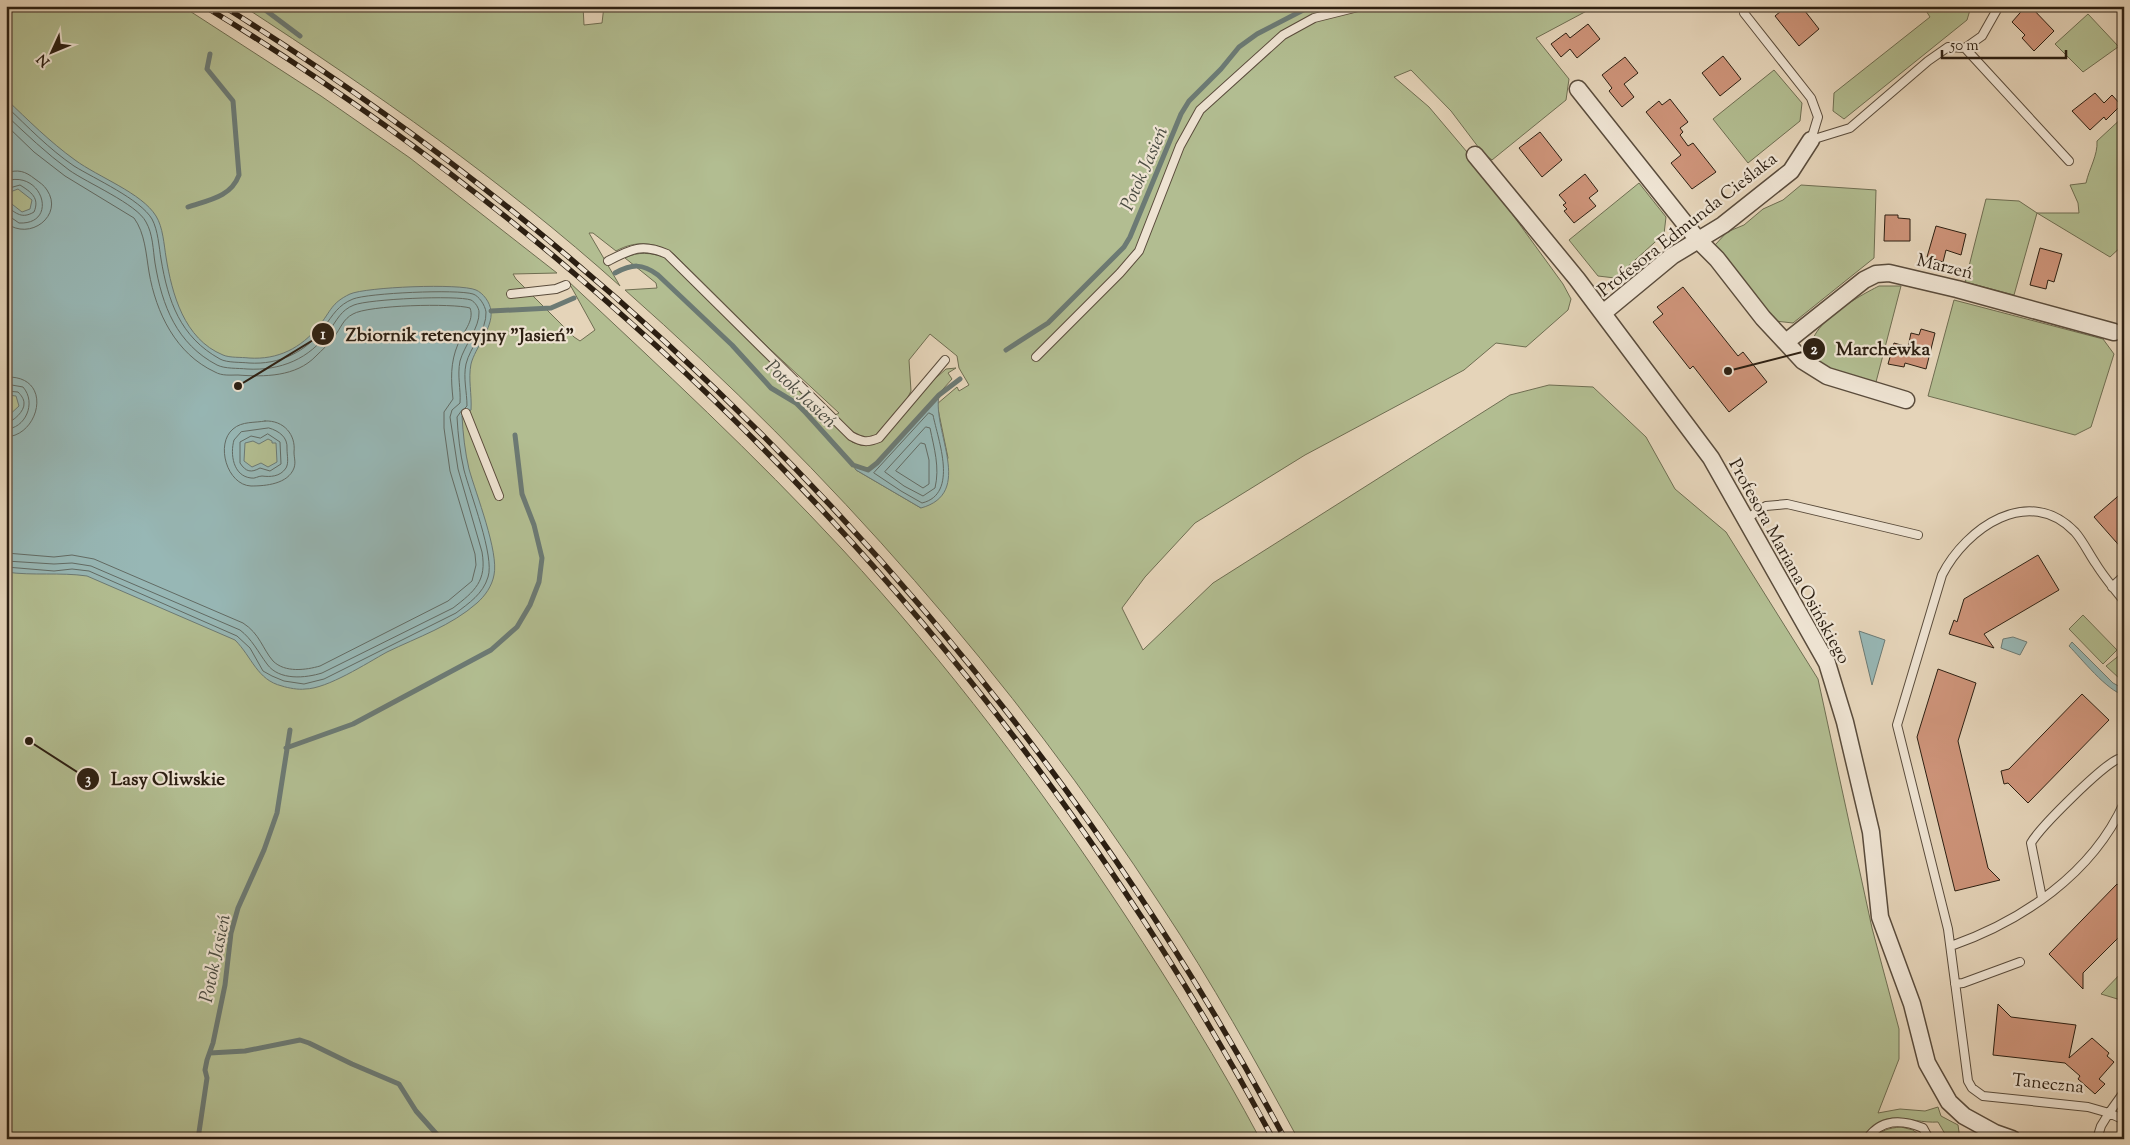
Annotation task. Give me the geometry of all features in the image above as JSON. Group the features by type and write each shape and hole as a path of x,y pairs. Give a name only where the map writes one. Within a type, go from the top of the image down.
{"street":[{"path":"1578,89 1698,240 1717,259 1763,318 1803,361 1827,376 1906,400"},
{"name":"Profesora Edmunda Cieślaka","path":"1603,313 1672,256 1723,225 1791,171 1811,140"},
{"name":"Profesora Mariana Osińskiego","path":"1476,155 1603,313 1711,458 1826,663 1836,688 1871,832 1880,917 1912,1004 1927,1063 1949,1102 1964,1116 1995,1134 2012,1139"},
{"name":"Marzeń","path":"1786,342 1864,280 1876,274 1889,273 2114,332"}],"lane":[{"path":"1036,357 1120,274 1139,251 1180,146 1200,110 1283,35 1314,18 1362,6"},
{"path":"1811,140 1850,128 1928,60 1948,47 1965,48 1982,36 1999,6"},
{"path":"1744,13 1811,98 1818,117 1811,140"},
{"path":"1965,48 2069,161"},
{"path":"608,261 641,247 667,254 851,436 860,442 869,442 878,438 945,360"},
{"path":"511,294 556,289 566,285"},
{"path":"466,413 499,496"},
{"path":"1746,519 1766,506 1787,504 1918,535"},
{"path":"2020,962 1955,984 1950,946 1897,725 1942,575 1949,562 1962,546 1988,523 2008,514 2026,510 2047,513 2075,533 2112,587 2124,601"},
{"path":"2112,587 2124,576"},
{"path":"2042,898 2031,843 2035,836 2106,766 2118,759 2124,761"},
{"path":"1950,946 1996,927 2065,881 2093,852 2124,803"},
{"name":"Taneczna","path":"1955,984 1966,1072 1972,1088 1983,1096 2088,1107 2124,1118"},
{"path":"2097,1139 2101,1126 2124,1092"},
{"path":"1867,1139 1874,1129 1881,1125 1900,1121 1923,1128 1930,1139"}],"green space":[{"path":"6,6 182,6 321,96 410,158 557,273 513,274 580,341 595,330 568,281 776,480 842,549 919,636 991,726 1093,867 1161,970 1260,1139 6,1139"},
{"path":"243,6 583,6 584,25 602,23 604,6 1596,6 1536,38 1569,79 1566,100 1492,160 1482,152 1451,111 1411,70 1394,77 1429,107 1467,152 1563,284 1571,299 1568,310 1526,347 1496,343 1464,370 1305,455 1195,523 1145,577 1122,608 1143,650 1213,583 1510,395 1549,385 1593,387 1646,437 1675,489 1726,532 1818,679 1872,928 1899,1029 1899,1059 1878,1113 1900,1109 1925,1111 1938,1107 1941,1116 1958,1125 1960,1139 1948,1139 1938,1122 1897,1118 1879,1122 1870,1128 1862,1139 1298,1139 1233,1022 1180,935 1104,822 1044,739 914,580 846,505 775,431 701,359 625,290 657,288 656,283 625,258 645,253 665,257 852,442 857,444 872,445 884,438 930,383 946,369 956,368 948,373 952,379 877,463 868,470 854,466 856,470 921,508 948,458 937,404 957,387 959,391 969,385 959,368 957,356 930,334 909,360 911,391 905,403 876,435 867,439 860,438 835,415 839,413 771,350 674,254 660,247 645,244 631,245 616,251 593,233 589,233 620,286 530,210 437,139 341,71"},
{"path":"1923,6 1967,6 1970,10 1967,20 1844,119 1833,111 1834,93 1930,17"},
{"path":"2088,14 2118,46 2124,43 2124,52 2118,47 2083,72 2055,44"},
{"path":"1774,70 1802,103 1800,121 1748,163 1713,119"},
{"path":"2124,116 2124,244 2110,257 2037,213 2079,213 2078,203 2070,185 2086,183 2096,152 2097,141"},
{"path":"1639,183 1666,217 1664,234 1615,278 1598,276 1569,240"},
{"path":"1801,185 1876,190 1874,258 1793,323 1775,321 1715,245 1727,232 1744,225 1763,209 1783,200"},
{"path":"1986,199 2019,201 2037,213 2014,295 1965,282"},
{"path":"1879,286 1901,286 1876,382 1822,367 1817,363 1811,352 1813,340 1819,328 1843,307"},
{"path":"1954,300 2103,339 2114,354 2091,427 2075,435 1928,396"},
{"path":"2083,615 2117,650 2103,664 2069,629"},
{"path":"2121,654 2124,656 2124,679 2120,679 2106,666"},
{"path":"2124,970 2124,1001 2101,994"},
{"path":"1901,1127 1913,1130 1924,1139 1873,1139 1885,1130"}],"water":[{"path":"6,99 39,131 66,153 141,200 156,216 163,236 172,286 182,314 198,338 210,348 223,355 260,358 279,355 288,351 305,341 332,308 350,294 374,289 433,286 467,288 479,291 488,301 491,318 487,331 471,364 471,410 462,416 464,443 469,469 493,552 495,565 492,583 480,600 456,618 335,680 314,688 303,689 274,683 266,679 255,667 235,640 87,576 6,572 6,418 19,406 16,396 8,395 6,397","holes":["18,189 32,200 30,209 22,212 8,201 10,192","268,439 272,443 276,443 277,462 268,467 261,463 252,467 244,461 245,443 253,441 259,444"]},
{"path":"939,395 938,410 948,460 949,475 946,489 937,500 921,508 856,470 853,465 868,470 877,463"},
{"path":"1859,631 1885,640 1872,685"},
{"path":"2013,637 2027,642 2020,655 2001,648 2003,639"},
{"path":"2072,642 2113,683 2124,689 2124,695 2110,687 2095,674 2069,646"}],"building":[{"path":"1787,6 1801,6 1819,29 1799,46 1775,16"},
{"path":"2026,6 2030,6 2054,31 2034,51 2022,38 2025,35 2012,22"},
{"path":"1588,24 1600,39 1577,58 1570,49 1561,57 1551,44 1566,33 1570,38"},
{"path":"1723,56 1741,79 1720,96 1702,73"},
{"path":"1625,57 1638,73 1624,84 1634,97 1622,107 1609,91 1612,88 1602,75"},
{"path":"2095,93 2104,103 2112,95 2121,105 2106,120 2104,117 2090,130 2072,111"},
{"path":"1670,99 1688,122 1680,128 1683,132 1680,135 1688,146 1693,143 1716,172 1692,189 1671,163 1681,155 1646,112 1659,101 1662,105"},
{"path":"1540,132 1562,160 1542,177 1519,148"},
{"path":"1585,174 1598,191 1589,198 1596,206 1574,223 1564,211 1567,209 1563,205 1566,203 1559,195"},
{"path":"1885,215 1898,215 1898,218 1910,219 1910,241 1884,241"},
{"path":"1936,226 1966,234 1961,255 1946,250 1943,262 1927,257"},
{"path":"2040,248 2062,254 2054,282 2048,280 2046,289 2030,285"},
{"path":"1683,287 1738,356 1743,352 1767,382 1729,412 1693,366 1690,369 1653,322 1663,314 1657,307"},
{"path":"1921,329 1935,333 1926,369 1905,363 1904,367 1888,364 1894,343 1908,347 1911,333 1919,335"},
{"path":"2124,491 2124,551 2094,517"},
{"path":"2038,555 2059,590 1984,634 1994,648 1949,634 1954,620 1957,622 1964,599"},
{"path":"1938,669 1976,683 1958,741 1988,868 2000,880 1955,891 1917,737"},
{"path":"2082,694 2109,720 2028,803 2008,783 2004,784 2001,771 2009,769"},
{"path":"2117,884 2124,891 2124,932 2083,973 2083,989 2049,954"},
{"path":"1998,1004 2011,1017 2076,1025 2069,1058 2092,1038 2109,1053 2107,1056 2114,1062 2099,1079 2105,1084 2095,1094 2078,1079 2080,1076 2065,1063 1993,1055"}],"waterway":[{"path":"260,6 300,36"},
{"name":"Potok Jasień","path":"1006,350 1048,323 1124,247 1130,237 1181,114 1189,101 1221,69 1239,47 1257,34 1311,6"},
{"path":"188,207 211,200 225,193 231,188 239,175 233,101 207,69 210,54"},
{"name":"Potok Jasień","path":"615,273 637,266 647,268 658,275 732,345 771,388 796,403 853,465 868,470 877,463 939,395 960,379"},
{"name":"Potok Jasień","path":"491,311 551,308 574,298"},
{"path":"286,748 353,724 491,650 517,627 530,605 539,582 542,558 534,525 522,494 515,435"},
{"name":"Potok Jasień","path":"198,1139 207,1078 205,1070 213,1043 225,985 231,933 238,908 264,850 277,813 290,730"},
{"path":"210,1053 245,1051 300,1040 309,1043 399,1084 416,1111 441,1139"}],"railway":[{"path":"204,6 369,114 526,233 674,362 814,501 944,649 1064,805 1174,969 1273,1139"},
{"path":"223,6 387,116 542,235 690,365 828,503 958,650 1077,806 1186,969 1285,1139"}],"place":[{"name":"Marchewka","path":"1728,371"},
{"name":"Zbiornik retencyjny \"Jasień\"","path":"238,386"},
{"name":"Lasy Oliwskie","path":"29,741"}]}
